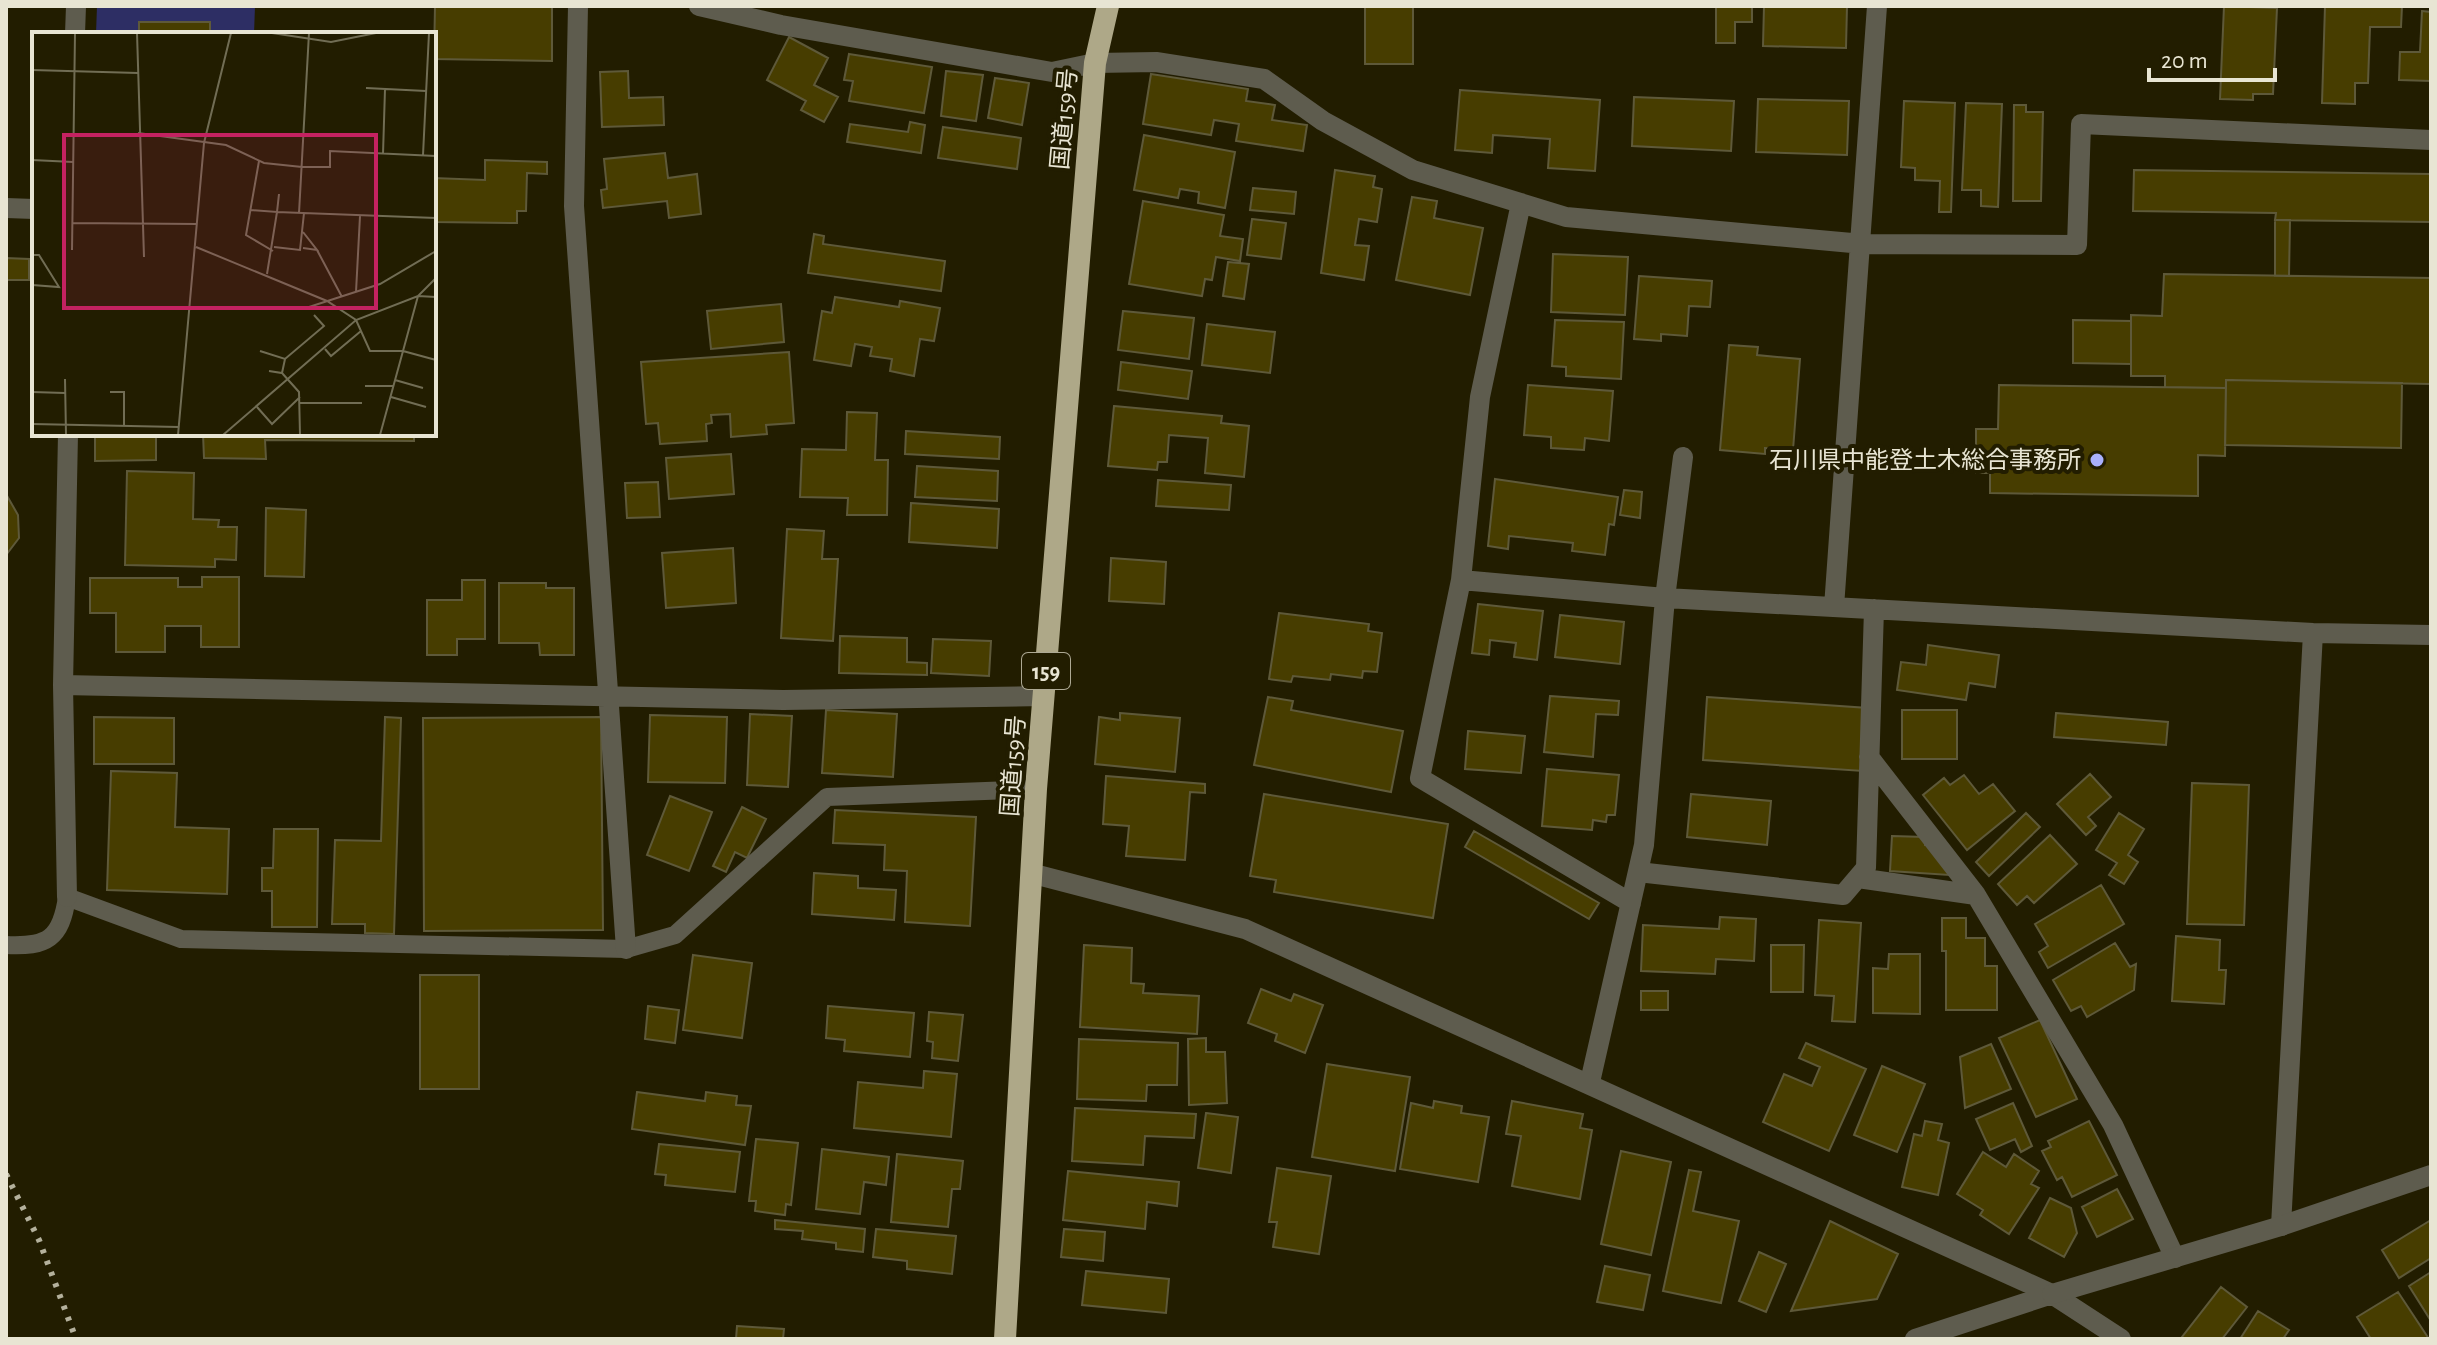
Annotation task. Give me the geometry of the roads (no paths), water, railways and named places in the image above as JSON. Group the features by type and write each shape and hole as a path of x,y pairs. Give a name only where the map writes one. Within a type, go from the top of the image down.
{"highway":[{"name":"国道159号","path":"1005,1339 1034,874 1036,789 1095,63 1108,6"}],"street":[{"path":"75,32 76,6"},
{"path":"578,6 574,206 626,949"},
{"path":"699,6 781,25 1052,72 1095,63 1156,62 1264,79 1323,121 1413,170 1566,217 1863,244 2077,245 2081,124 2431,140"},
{"path":"1834,607 1863,244 1877,6"},
{"path":"1521,203 1480,397 1461,580 1420,778 1631,903"},
{"path":"6,208 32,209"},
{"path":"67,897 63,685 68,436"},
{"path":"1590,1082 1644,845 1665,598 1683,457"},
{"path":"1461,580 1665,598 2313,633 2431,635"},
{"path":"1638,872 1843,895 1866,868 1874,609"},
{"path":"2281,1226 2313,633"},
{"path":"63,685 783,700 1044,696"},
{"path":"1869,757 1976,895 2113,1125 2175,1258"},
{"path":"1034,874 1245,929 1590,1082 2052,1294 2121,1339"},
{"path":"1858,878 1976,895"},
{"path":"1915,1339 2052,1294 2281,1226 2431,1175"}],"lane":[{"path":"6,945 30,946 50,940 64,921 67,897 181,939 626,949 675,935 827,797 1036,789"}],"railway":[{"path":"6,1174 39,1240 76,1339"}],"place":[{"name":"石川県中能登土木総合事務所","path":"2097,460"}]}
